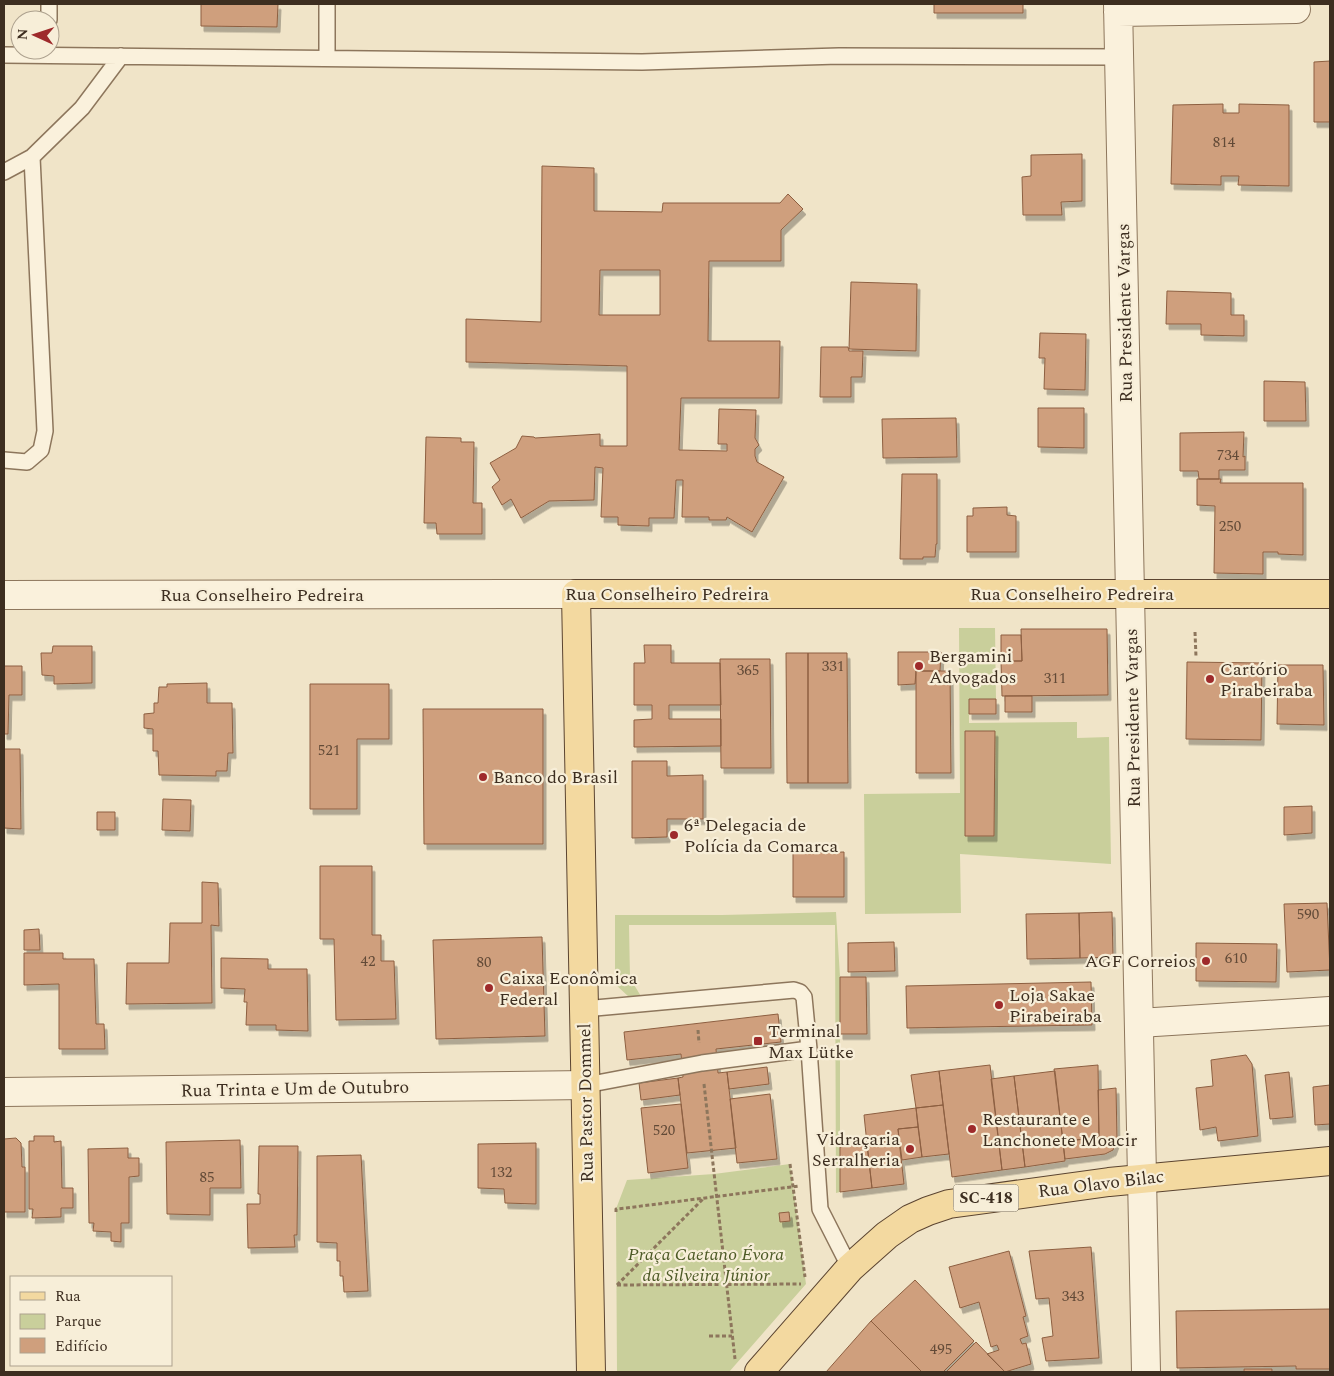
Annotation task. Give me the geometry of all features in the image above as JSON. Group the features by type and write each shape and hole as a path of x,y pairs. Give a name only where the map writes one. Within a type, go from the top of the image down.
{"main road":[{"name":"Rua Conselheiro Pedreira","path":"576,594 1330,594"},
{"name":"Rua Pastor Dommel","path":"576,594 591,1372"},
{"name":"Rua Olavo Bilac","path":"750,1365 886,1235 910,1219 928,1211 949,1204 1142,1178 1330,1161"}],"street":[{"path":"1118,8 1296,9"},
{"name":"Rua Presidente Vargas","path":"1118,8 1146,1372"},
{"name":"Rua Conselheiro Pedreira","path":"4,595 576,594"},
{"path":"1139,1023 1330,1011"},
{"name":"Rua Trinta e Um de Outubro","path":"4,1092 586,1086"}],"lane":[{"path":"327,4 327,58"},
{"path":"60,53 121,56 642,62 839,56 1120,57"},
{"path":"4,172 32,157 82,108 121,56"},
{"path":"4,460 27,462 41,450 46,432 32,157"},
{"path":"584,1009 794,990 800,992 804,997 809,1049 820,1209 850,1268"},
{"path":"586,1086 702,1063 809,1049"}],"path":[{"path":"1195,632 1196,657"},
{"path":"698,1030 735,1365 750,1365"},
{"path":"790,1164 806,1284 800,1291"},
{"path":"616,1219 616,1209 793,1187"},
{"path":"617,1285 704,1198"},
{"path":"617,1276 617,1285"},
{"path":"617,1285 806,1284"},
{"path":"709,1336 732,1336"}],"green space":[{"path":"959,628 995,628 996,699 969,699 969,723 1077,722 1077,738 1109,737 1111,864 960,854 961,913 865,914 864,794 960,793"},
{"path":"836,912 840,977 840,1192 836,1193 835,925 629,925 630,978 642,998 629,997 615,984 615,915"},
{"name":"Praça Caetano Évora da Silveira Júnior","path":"790,1164 806,1284 729,1372 617,1372 616,1209 627,1180 714,1174"}],"building":[{"path":"201,4 278,4 277,27 201,26"},
{"path":"934,4 1023,4 1023,13 934,13"},
{"path":"1330,61 1330,122 1314,122 1314,62"},
{"path":"1223,104 1223,113 1239,113 1239,104 1289,105 1289,186 1238,185 1239,176 1221,176 1221,185 1171,184 1173,105"},
{"path":"1082,154 1082,201 1061,202 1062,215 1023,215 1022,177 1031,176 1031,155"},
{"path":"542,166 594,168 594,211 662,212 663,203 780,203 788,194 803,209 781,230 781,261 709,261 708,341 780,341 779,398 681,398 679,450 727,451 727,444 718,444 719,409 756,410 755,438 759,445 755,449 757,462 784,477 752,532 727,517 726,520 709,520 709,517 682,517 683,480 676,480 674,518 649,518 649,526 618,525 618,517 601,517 603,468 595,467 594,500 549,501 521,518 511,499 502,505 492,487 500,480 490,463 516,448 522,436 535,438 600,434 600,446 627,446 627,366 466,362 466,319 541,322","holes":["600,270 660,270 660,315 599,315"]},
{"path":"851,282 917,284 916,351 849,349"},
{"path":"1167,291 1231,293 1231,315 1244,315 1244,336 1201,335 1201,324 1166,324"},
{"path":"1040,333 1086,334 1085,390 1044,389 1045,358 1039,358"},
{"path":"821,347 848,347 849,351 863,351 862,377 851,377 851,397 820,397"},
{"path":"1264,381 1305,382 1306,421 1264,421"},
{"path":"1038,408 1084,408 1084,448 1038,447"},
{"path":"956,418 957,457 883,458 882,419"},
{"path":"1244,432 1243,457 1245,456 1245,470 1219,470 1219,479 1199,479 1198,471 1180,471 1180,433"},
{"path":"426,437 461,438 461,442 474,442 473,503 482,503 482,534 437,534 436,523 424,523"},
{"path":"902,474 937,474 937,544 935,557 900,559"},
{"path":"1197,479 1221,479 1220,483 1303,483 1303,555 1263,552 1263,574 1214,573 1215,506 1197,505"},
{"path":"1007,507 1007,515 1016,516 1016,552 967,552 967,516 973,516 973,508"},
{"path":"1021,629 1107,629 1108,695 1002,696 1001,661 1022,661"},
{"path":"1001,635 1021,635 1022,661 1001,661"},
{"path":"644,645 671,645 671,663 720,663 721,705 669,705 669,719 721,719 721,746 634,747 634,720 652,719 652,705 634,705 634,663 645,663"},
{"path":"53,646 92,646 92,683 54,684 54,676 42,675 41,653 52,653"},
{"name":"Bergamini Advogados","path":"898,652 941,652 940,671 916,671 915,684 898,685"},
{"path":"786,653 808,653 808,783 787,783"},
{"path":"808,653 847,653 848,783 808,783"},
{"path":"720,659 770,659 771,768 721,768"},
{"path":"1187,662 1262,663 1261,740 1186,739"},
{"path":"1278,665 1323,665 1324,725 1277,724"},
{"path":"4,666 22,666 22,695 9,695 8,734 4,734"},
{"path":"916,671 950,671 951,773 916,773"},
{"path":"207,683 207,703 232,703 233,753 228,753 227,771 216,771 216,776 159,775 158,751 153,751 153,729 144,728 144,714 154,713 154,703 158,703 159,687 167,687 167,684"},
{"path":"310,684 389,684 389,739 357,739 357,809 310,809"},
{"path":"1005,696 1032,696 1032,712 1005,712"},
{"path":"969,699 996,699 996,714 969,714"},
{"name":"Banco do Brasil","path":"423,709 543,709 543,844 424,844"},
{"path":"965,731 995,731 994,836 965,836"},
{"path":"4,749 20,749 21,829 4,828"},
{"path":"632,761 667,761 667,776 703,775 703,819 667,819 667,837 632,838"},
{"path":"163,799 191,800 190,831 162,830"},
{"path":"1312,806 1312,833 1284,835 1284,807"},
{"path":"97,812 115,812 115,830 97,830"},
{"path":"844,852 844,897 793,897 793,853"},
{"path":"320,866 372,866 372,935 381,935 381,961 394,961 396,1019 336,1020 334,939 320,939"},
{"path":"202,882 218,883 219,926 211,925 212,1003 126,1004 127,963 169,963 170,923 202,923"},
{"path":"1327,903 1330,970 1287,972 1284,904"},
{"path":"1112,912 1113,957 1080,958 1079,913"},
{"path":"1079,913 1080,958 1027,959 1026,914"},
{"path":"39,929 40,950 24,950 24,930"},
{"name":"Caixa Econômica Federal","path":"542,937 545,1036 436,1039 433,940"},
{"path":"894,942 895,971 848,972 848,943"},
{"path":"1196,943 1277,944 1276,982 1196,981"},
{"path":"24,953 63,953 63,959 94,959 96,1024 104,1024 105,1049 59,1049 59,984 24,985"},
{"path":"221,958 268,959 268,969 307,969 308,1031 276,1030 276,1025 246,1025 247,1002 244,1002 245,989 221,988"},
{"path":"840,977 866,977 867,1034 840,1034"},
{"name":"Loja Sakae Pirabeiraba","path":"1091,982 1092,1025 907,1028 906,986"},
{"path":"778,1014 781,1042 716,1049 718,1073 727,1072 736,1148 687,1153 678,1078 683,1077 681,1054 627,1060 624,1032"},
{"path":"1246,1055 1252,1064 1258,1136 1218,1141 1216,1127 1200,1130 1196,1088 1213,1086 1211,1060"},
{"name":"Restaurante e Lanchonete Moacir","path":"990,1065 1002,1170 952,1177 939,1071"},
{"path":"1098,1065 1099,1138 1063,1141 1054,1069"},
{"path":"767,1067 769,1084 729,1089 727,1072"},
{"path":"939,1071 943,1105 916,1108 911,1075"},
{"path":"1055,1071 1065,1161 1025,1167 1014,1076"},
{"path":"1289,1072 1293,1117 1270,1119 1265,1075"},
{"path":"1014,1076 1025,1167 1002,1170 991,1079"},
{"path":"678,1078 680,1095 641,1100 639,1083"},
{"path":"1330,1085 1330,1124 1315,1125 1313,1087"},
{"path":"1116,1088 1117,1139 1113,1150 1105,1154 1065,1159 1063,1141 1099,1138 1098,1090"},
{"path":"770,1094 777,1159 737,1163 730,1099"},
{"path":"681,1104 688,1168 648,1173 641,1108"},
{"path":"943,1105 949,1154 922,1157 916,1108"},
{"path":"916,1108 918,1127 898,1129 899,1140 867,1144 864,1115"},
{"name":"Vidraçaria Serralheria","path":"918,1127 922,1157 902,1160 898,1129"},
{"path":"34,1136 54,1136 54,1142 61,1141 62,1188 73,1188 73,1208 61,1208 61,1217 32,1218 33,1209 29,1209 29,1141 34,1141"},
{"path":"16,1138 21,1143 22,1167 25,1167 25,1212 4,1212 4,1139"},
{"path":"240,1140 241,1188 210,1188 210,1215 167,1214 166,1142"},
{"path":"899,1140 904,1184 872,1188 867,1144"},
{"path":"536,1143 536,1204 505,1203 504,1189 478,1188 478,1144"},
{"path":"867,1144 872,1188 840,1192 840,1147"},
{"path":"259,1146 298,1146 297,1235 294,1235 295,1247 248,1248 247,1204 260,1204 260,1194 258,1194"},
{"path":"128,1148 128,1158 139,1158 139,1176 129,1177 129,1223 121,1223 121,1242 111,1241 111,1232 93,1231 94,1223 89,1223 88,1149"},
{"path":"361,1155 368,1291 344,1292 343,1276 340,1276 340,1261 337,1261 337,1243 317,1242 317,1156"},
{"path":"789,1212 790,1221 780,1222 779,1213"},
{"path":"1091,1247 1099,1358 1046,1361 1042,1338 1053,1336 1049,1298 1036,1299 1029,1251"},
{"path":"1009,1251 1026,1316 1023,1317 1028,1336 1020,1339 1022,1344 1026,1343 1031,1364 1005,1372 987,1354 999,1350 997,1345 991,1347 979,1302 960,1308 949,1267"},
{"path":"915,1280 974,1341 943,1372 922,1372 871,1321"},
{"path":"1330,1309 1330,1369 1296,1369 1296,1366 1177,1368 1176,1311"},
{"path":"871,1321 922,1372 826,1372"},
{"path":"976,1342 1005,1372 946,1372"},
{"path":"1244,1369 1272,1369 1272,1372 1244,1372"}],"place":[{"name":"Bergamini Advogados","path":"919,666"},
{"name":"Cartório Pirabeiraba","path":"1210,679"},
{"name":"Banco do Brasil","path":"483,777"},
{"name":"6ª Delegacia de Polícia da Comarca","path":"674,835"},
{"name":"AGF Correios","path":"1206,961"},
{"name":"Caixa Econômica Federal","path":"489,988"},
{"name":"Loja Sakae Pirabeiraba","path":"999,1005"},
{"name":"Terminal Max Lütke","path":"758,1041"},
{"name":"Restaurante e Lanchonete Moacir","path":"972,1129"},
{"name":"Vidraçaria Serralheria","path":"910,1149"}]}
